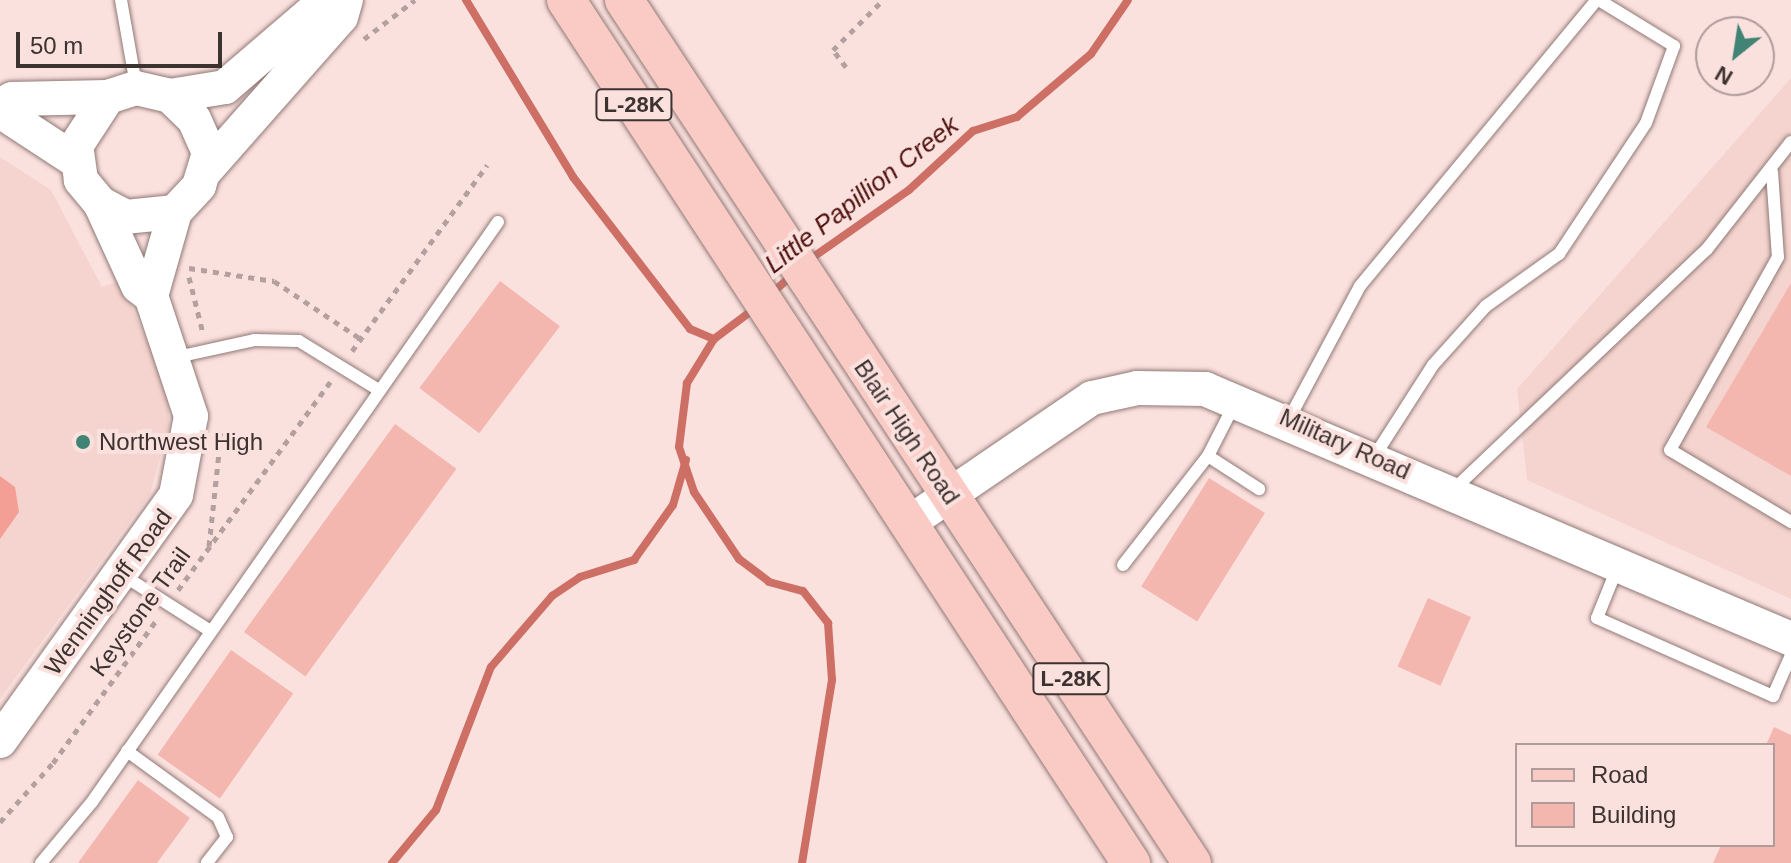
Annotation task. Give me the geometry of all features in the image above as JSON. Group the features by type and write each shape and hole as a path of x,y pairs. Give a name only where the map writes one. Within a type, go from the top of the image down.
{"main road":[{"path":"175,212 143,220 100,203 75,160 0,109 12,99 122,93 170,96 225,87 326,0"},
{"path":"151,296 175,212 205,171 341,17 346,0"},
{"name":"Blair High Road","path":"566,0 1131,863"},
{"name":"Blair High Road","path":"624,0 1192,863"},
{"path":"75,160 83,126 122,93"},
{"path":"170,96 204,137 205,171"},
{"name":"Wenninghoff Road","path":"0,741 168,510 182,476 191,416 192,354 151,296 138,286 100,203"},
{"name":"Military Road","path":"910,522 1092,398 1163,385 1237,398 1289,419 1791,639"}],"lane":[{"path":"121,0 122,93"},
{"path":"1289,419 1360,286 1598,0 1674,46 1646,123 1559,254 1486,306 1433,365 1374,457"},
{"path":"1452,491 1707,249 1772,172 1791,142"},
{"path":"1772,172 1778,257 1670,450 1791,522"},
{"path":"41,863 127,751 377,389 498,222"},
{"path":"192,354 254,340 299,341 377,389"},
{"path":"1123,565 1208,456 1237,398"},
{"path":"1208,456 1259,489"},
{"path":"1619,564 1597,618 1773,696 1791,655"},
{"path":"121,574 209,630"},
{"path":"127,751 218,817 227,837 207,863"}],"path":[{"path":"350,50 415,0"},
{"path":"846,67 833,50 883,0"},
{"path":"190,256 192,354"},
{"name":"Keystone Trail","path":"0,822 53,763 209,547 221,423"}],"shaded area":[{"path":"1791,78 1791,599 1527,480 1517,389"},
{"name":"Northwest High","path":"0,157 51,190 102,287 120,281 167,386 169,426 150,494 0,699"},
{"path":"0,476 15,487 19,512 0,539"}],"building":[{"path":"500,281 560,326 479,433 419,388"},
{"path":"1791,283 1791,476 1706,427"},
{"path":"395,424 456,469 305,677 244,632"},
{"path":"1209,478 1265,513 1197,622 1141,587"},
{"path":"1428,598 1471,617 1440,686 1397,667"},
{"path":"231,650 293,694 220,798 158,755"},
{"path":"1774,727 1791,735 1791,863 1713,863 1720,847 1775,847 1775,743 1767,743"},
{"path":"138,780 190,818 157,863 78,863"}],"waterway":[{"path":"466,0 573,177 690,329 714,339"},
{"name":"Little Papillion Creek","path":"809,260 909,190 973,131 1017,117 1091,54 1128,0"},
{"name":"Little Papillion Creek","path":"770,295 793,274"},
{"path":"754,309 714,339 687,383 679,447 694,492 739,559 769,582 803,591 828,623 832,680 802,863"},
{"path":"392,863 436,810 491,667 552,596 580,577 634,560 673,505 686,460"}],"place":[{"name":"Northwest High","path":"83,442"}]}
